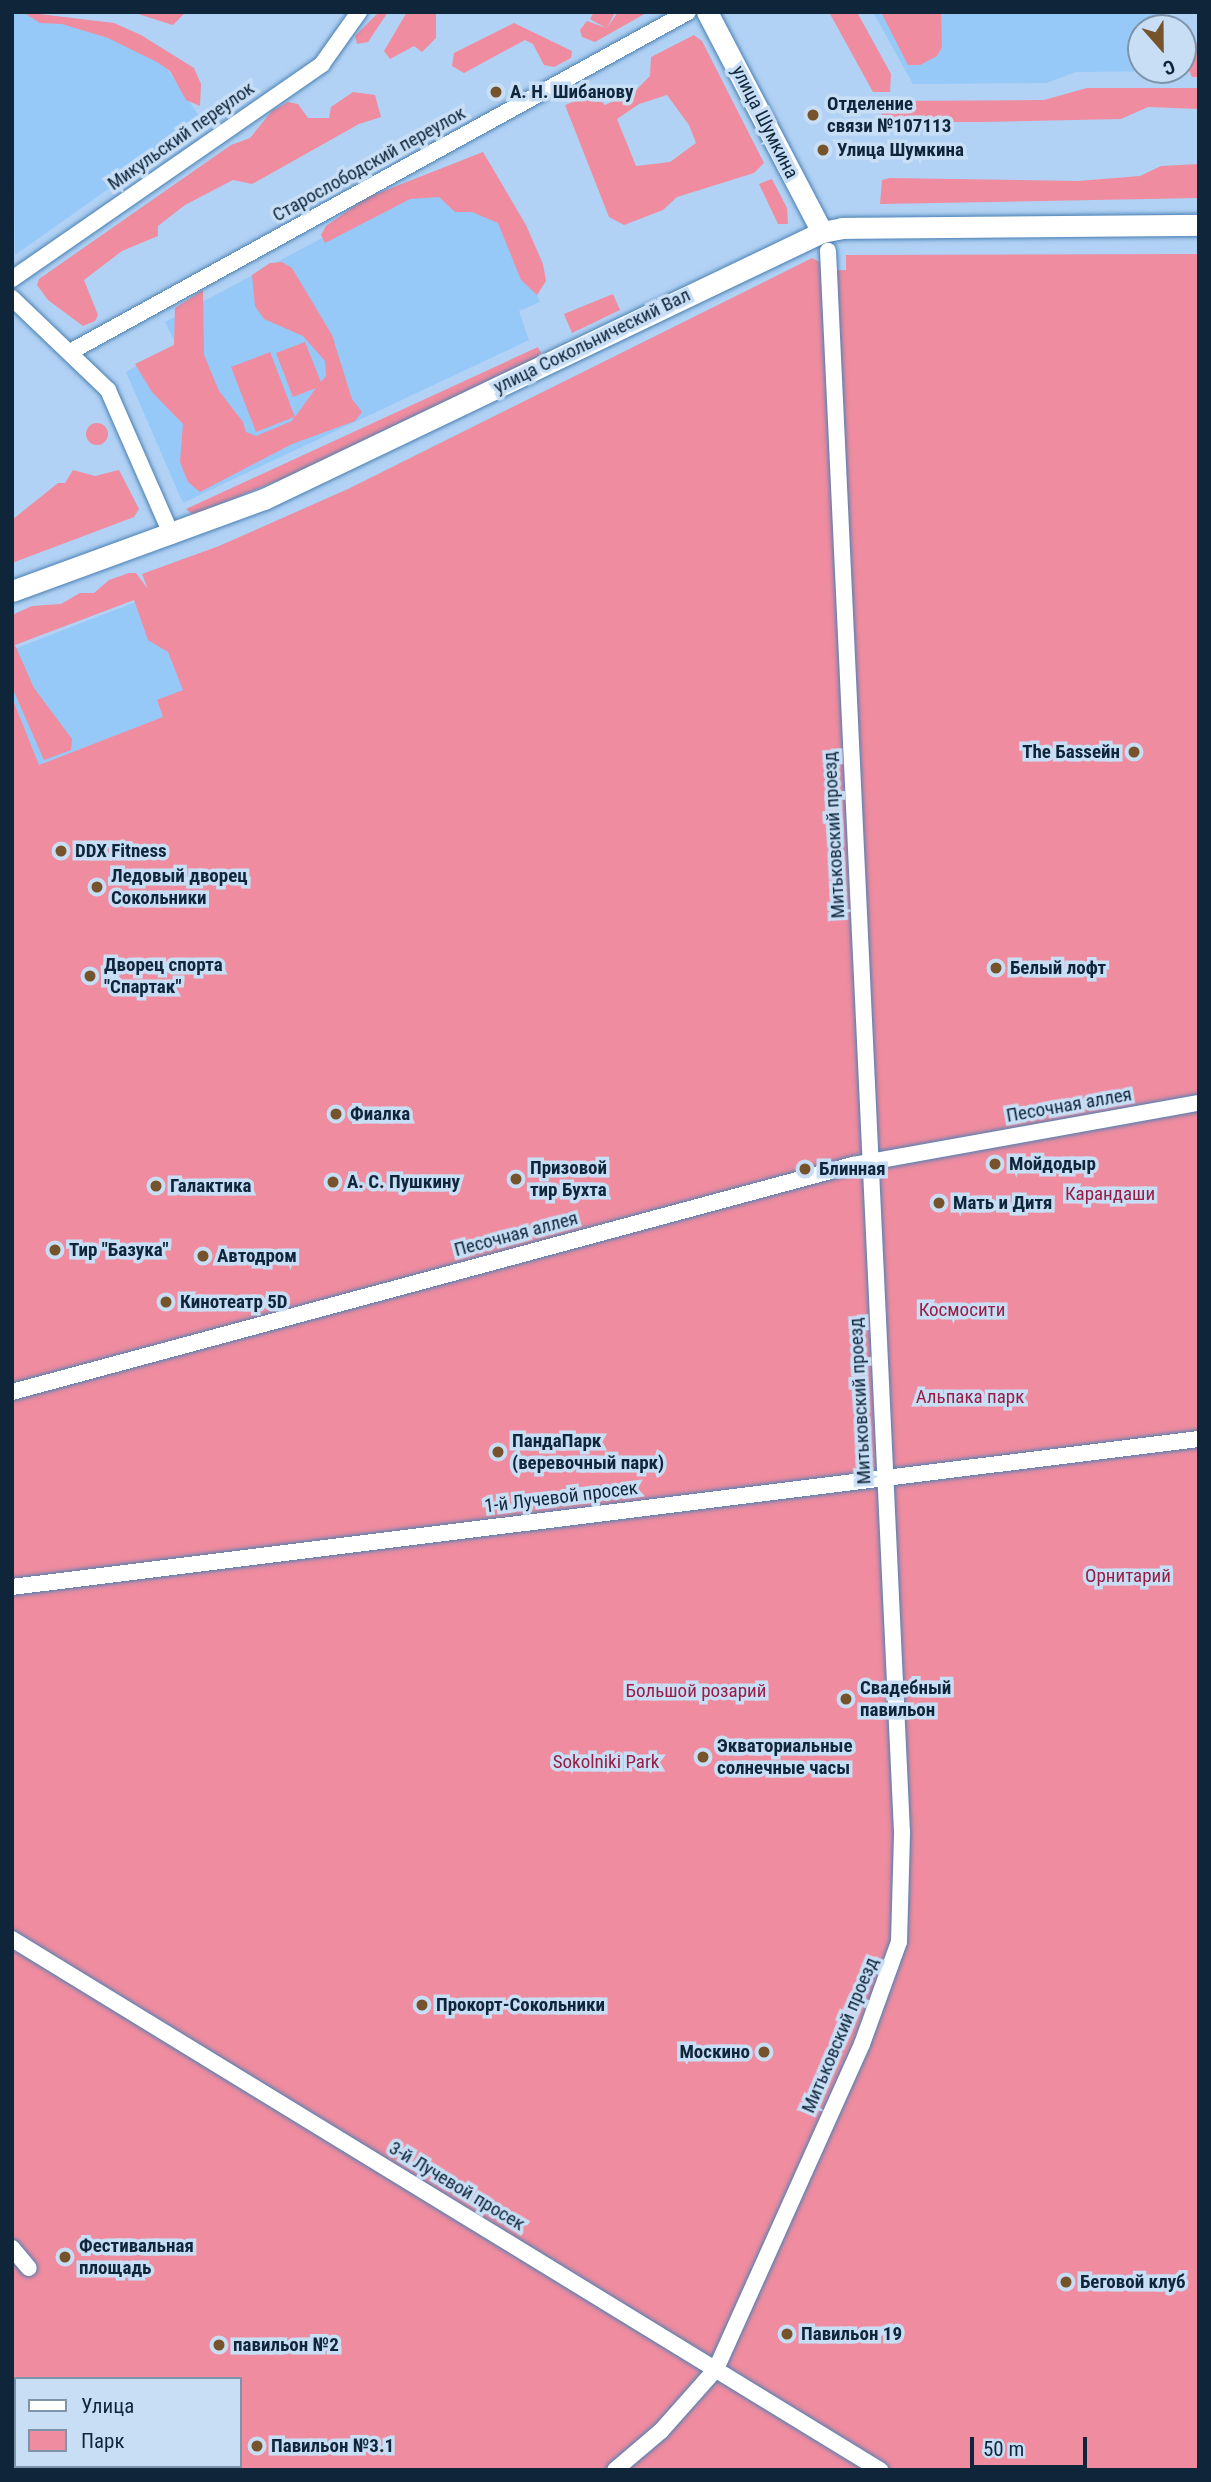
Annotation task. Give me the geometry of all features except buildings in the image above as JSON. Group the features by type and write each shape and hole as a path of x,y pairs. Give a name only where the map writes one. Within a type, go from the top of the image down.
{"main road":[{"name":"улица Шумкина","path":"707,12 825,242"},
{"name":"улица Сокольнический Вал","path":"12,591 172,536 337,466 825,242 842,228 1199,225"}],"street":[{"name":"Микульский переулок","path":"12,279 321,64 359,12"},
{"name":"Старослободский переулок","path":"70,352 688,12"},
{"name":"Митьковский проезд","path":"615,2470 661,2431 716,2369 862,2044 899,1942 902,1832 825,242"},
{"path":"12,298 108,390 172,536"},
{"name":"Песочная аллея","path":"12,1392 870,1161 1199,1104"},
{"name":"1-й Лучевой просек","path":"12,1587 1199,1439"},
{"name":"3-й Лучевой просек","path":"12,1939 880,2470"},
{"path":"12,2248 29,2268"}],"shaded area":[{"path":"12,12 31,12 157,54 203,122 15,255"},
{"path":"873,12 1164,12 1127,14 1127,71 1076,72 1046,83 913,84"},
{"path":"483,152 540,302 519,311 529,340 183,503 126,372 176,344 165,322"},
{"path":"151,596 187,689 164,717 39,765 12,697 12,650"}],"green space":[{"path":"23,12 114,23 141,35 194,68 201,84 200,106 186,100 170,71 157,62 108,38 62,24 40,23"},
{"path":"138,12 186,12 173,25 138,14"},
{"path":"379,12 388,12 368,42 357,44 355,36"},
{"path":"407,12 436,12 436,38 422,52 414,46 390,59 384,51"},
{"path":"594,12 615,12 607,28 618,12 648,12 595,42 582,37 580,30 587,21 606,28 590,19"},
{"path":"829,12 857,12 891,74 890,92 873,92"},
{"path":"881,12 941,12 942,47 937,56 920,65 908,65"},
{"path":"514,23 572,51 571,58 554,67 544,65 533,44 525,40 464,73 452,66 454,53"},
{"path":"694,35 702,41 764,163 754,173 677,197 663,210 624,225 609,217 565,105 594,94 605,105 635,91 650,76 651,57","holes":["667,95 689,125 696,143 670,162 636,166 617,119 639,104"]},
{"path":"1199,42 1199,77 1197,77"},
{"path":"1087,88 1199,88 1199,109 1148,107 1121,119 980,122 915,122 884,117 878,110 894,101 1044,100"},
{"path":"353,92 375,95 381,117 359,124 252,184 233,180 185,205 158,226 158,236 122,251 84,280 98,315 95,321 83,326 48,300 37,285 39,279 231,145 250,138 272,111 288,102 298,104 308,118 329,118 331,107"},
{"path":"483,152 526,225 543,264 546,281 537,295 521,280 498,223 472,212 455,212 439,197 410,199 325,243 321,235 326,226 366,198"},
{"path":"1199,164 1199,198 880,204 882,180 890,178 1078,181 1140,176 1161,166"},
{"path":"772,179 787,208 788,224 778,224 759,184"},
{"name":"Sokolniki Park","path":"1199,254 1199,2470 12,2470 12,697 39,765 163,717 157,700 183,690 168,652 148,640 134,600 15,645 34,688 72,739 71,750 44,760 12,687 12,615 32,606 61,604 80,593 94,593 109,580 129,573 136,573 148,589 142,574 219,546 348,489 812,258 820,262 821,271 846,270 846,255"},
{"path":"282,262 292,268 332,335 352,399 362,412 355,421 292,444 200,492 188,482 180,462 183,424 152,392 135,364 174,345 175,308 203,290 204,355 219,391 243,422 246,432 256,436 292,421 294,417 256,432 231,367 270,352 295,417 316,388 293,397 276,353 305,342 321,382 326,376 325,361 303,336 264,319 255,306 252,275 270,263"},
{"path":"613,294 620,310 572,333 564,314"},
{"path":"538,347 542,355 287,477 193,515 186,509"},
{"path":"97,423 105,426 108,434 105,442 97,445 89,442 86,434 89,426"},
{"path":"73,470 95,476 119,470 139,509 134,517 12,563 12,520 58,483 65,483"}],"place":[{"name":"А. Н. Шибанову","path":"496,92"},
{"name":"Отделение связи №107113","path":"813,115"},
{"name":"Улица Шумкина","path":"823,150"},
{"name":"The Баssейн","path":"1134,752"},
{"name":"DDX Fitness","path":"61,851"},
{"name":"Ледовый дворец Сокольники","path":"97,887"},
{"name":"Белый лофт","path":"996,968"},
{"name":"Дворец спорта \"Спартак\"","path":"90,976"},
{"name":"Фиалка","path":"336,1114"},
{"name":"Мойдодыр","path":"995,1164"},
{"name":"Блинная","path":"805,1169"},
{"name":"Призовой тир Бухта","path":"516,1179"},
{"name":"А. С. Пушкину","path":"333,1182"},
{"name":"Галактика","path":"156,1186"},
{"name":"Мать и Дитя","path":"939,1203"},
{"name":"Тир \"Базука\"","path":"55,1250"},
{"name":"Автодром","path":"203,1256"},
{"name":"Кинотеатр 5D","path":"166,1302"},
{"name":"ПандаПарк (веревочный парк)","path":"498,1452"},
{"name":"Свадебный павильон","path":"846,1699"},
{"name":"Экваториальные солнечные часы","path":"703,1757"},
{"name":"Прокорт-Сокольники","path":"422,2005"},
{"name":"Москино","path":"764,2052"},
{"name":"Фестивальная площадь","path":"65,2257"},
{"name":"Беговой клуб","path":"1066,2282"},
{"name":"Павильон 19","path":"787,2334"},
{"name":"павильон №2","path":"219,2345"},
{"name":"Павильон №3.1","path":"257,2446"}],"park label":[{"name":"Карандаши","path":"1110,1194"},
{"name":"Космосити","path":"962,1310"},
{"name":"Альпака парк","path":"970,1397"},
{"name":"Орнитарий","path":"1128,1576"},
{"name":"Большой розарий","path":"696,1691"}]}
